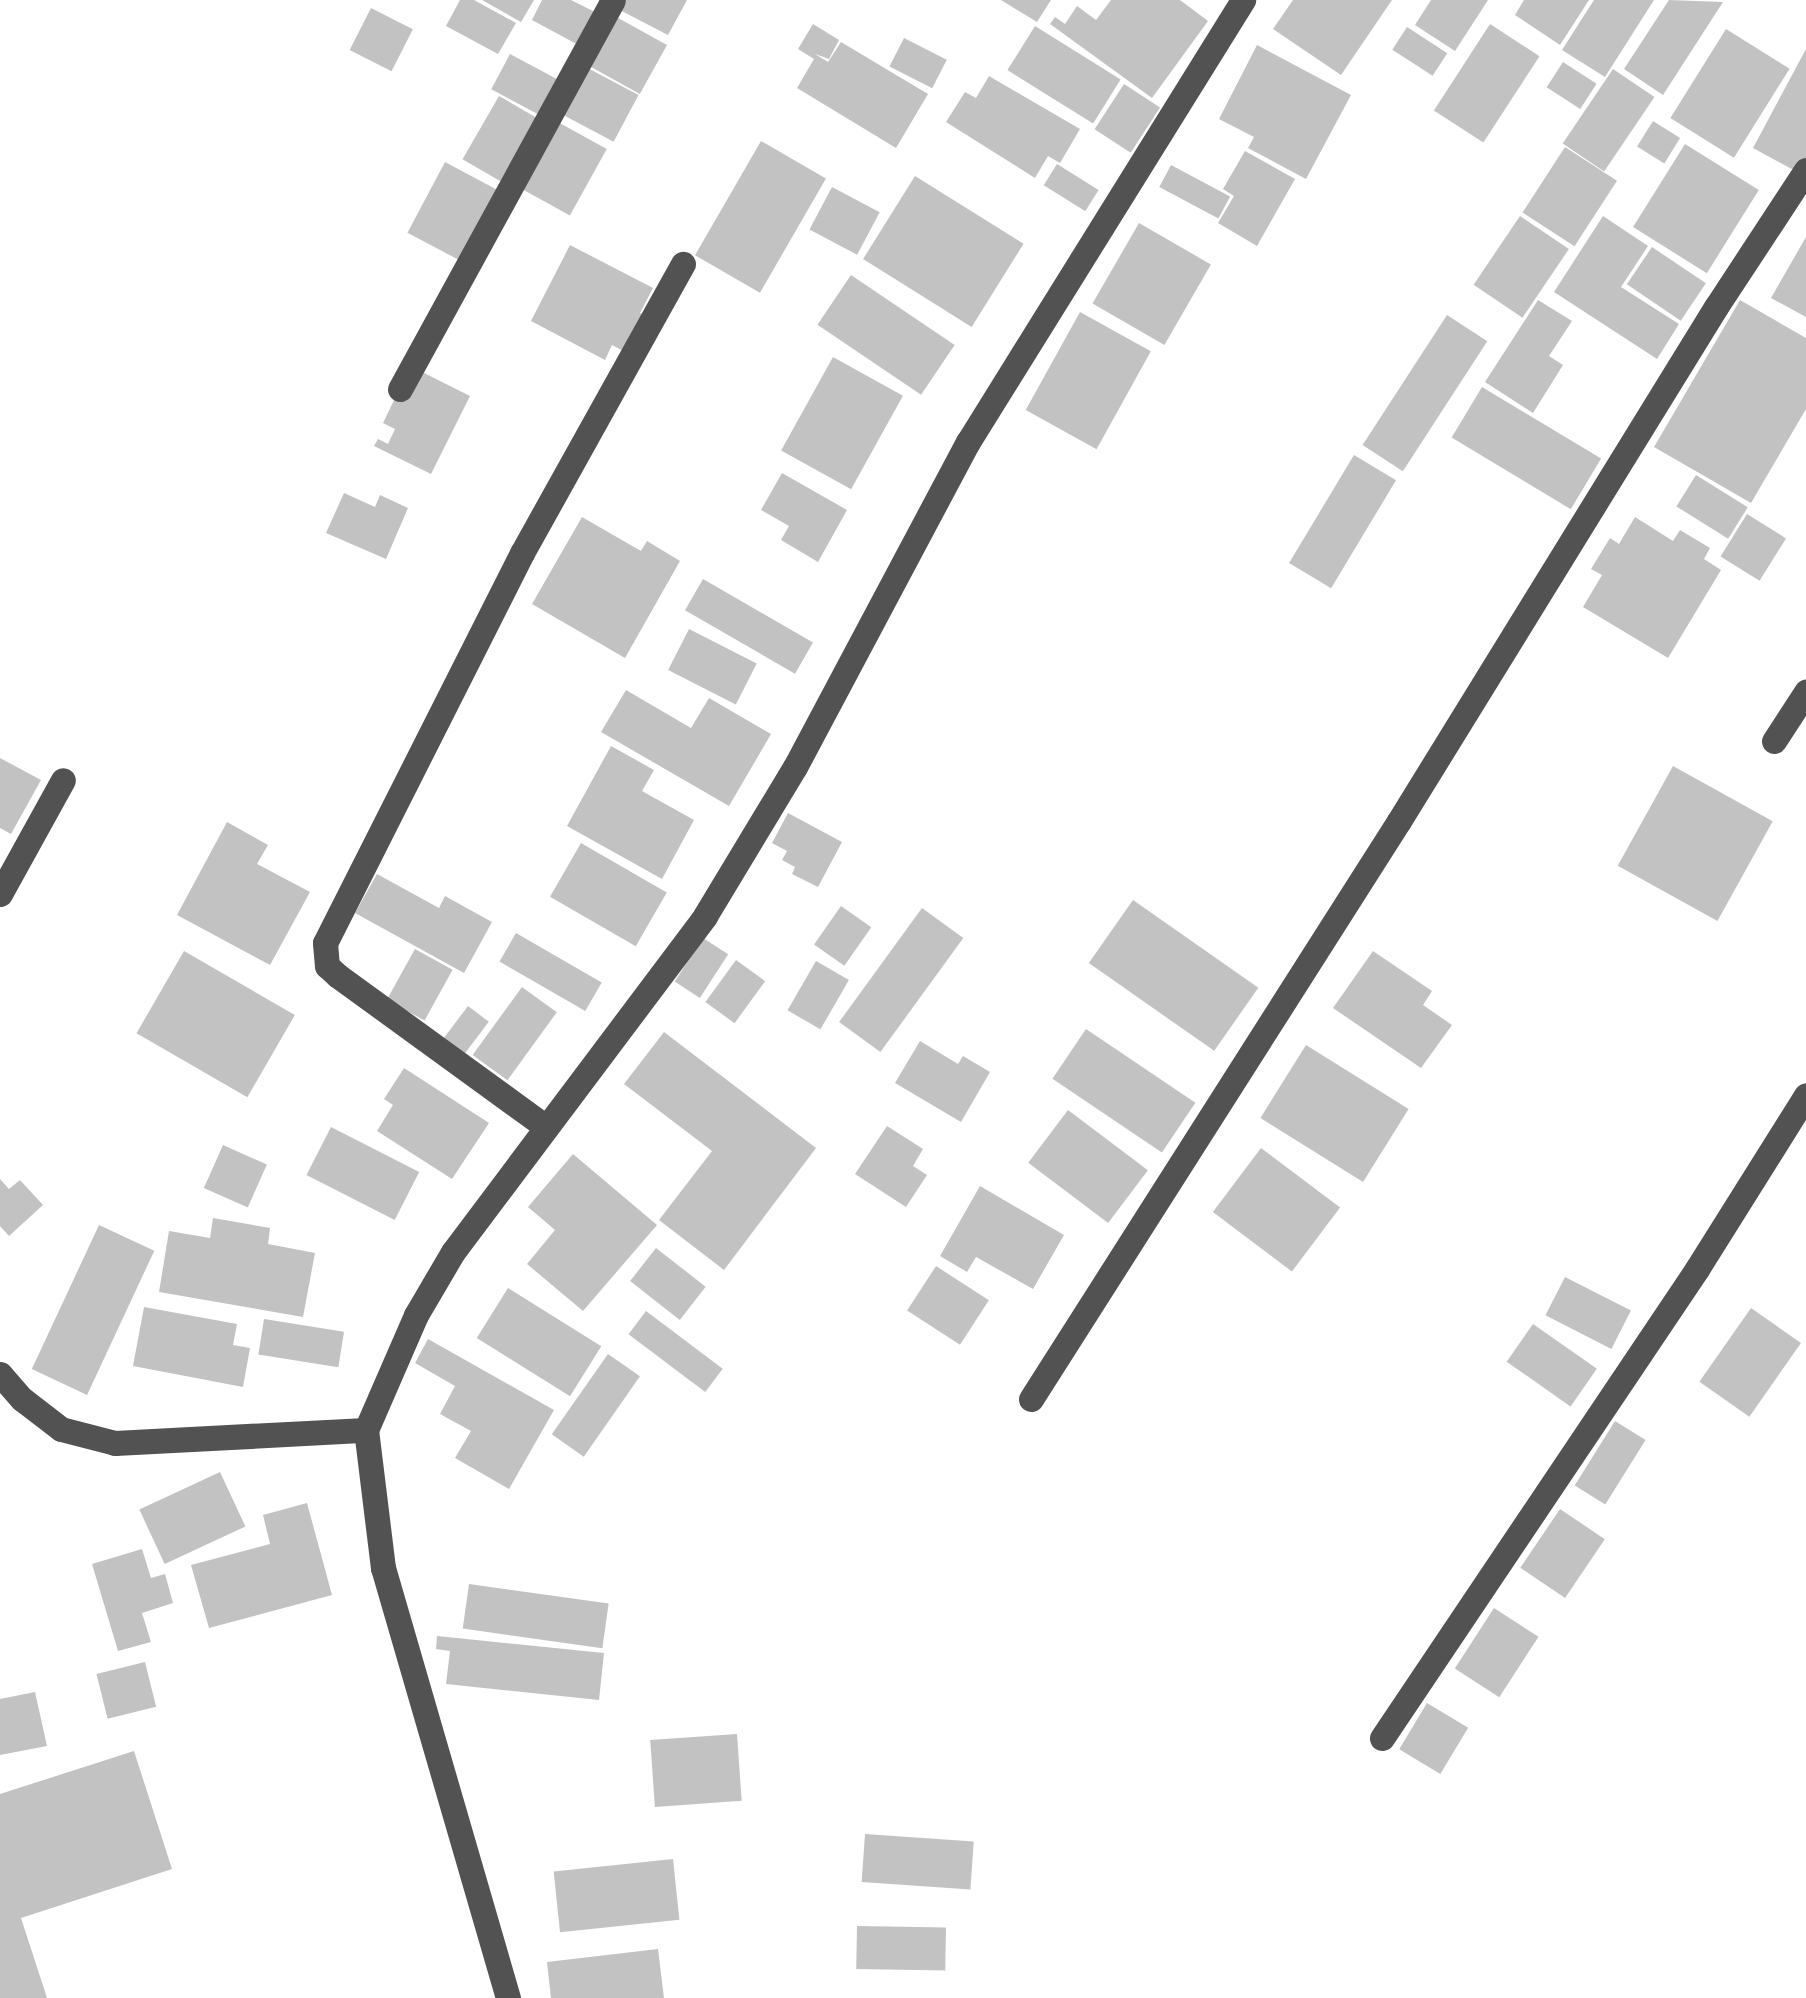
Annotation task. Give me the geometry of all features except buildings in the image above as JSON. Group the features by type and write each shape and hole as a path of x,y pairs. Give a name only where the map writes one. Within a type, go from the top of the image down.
{"street":[{"path":"400,389 613,0"},
{"path":"508,1998 383,1568 366,1430 416,1315 452,1252 705,916 796,767 968,442 1243,0"},
{"path":"1031,1399 1400,822 1716,307 1806,170"},
{"path":"546,1127 337,976 327,966 324,942 522,553 683,264"},
{"path":"1774,741 1806,692"},
{"path":"0,894 63,780"},
{"path":"1382,1738 1697,1269 1806,1095"},
{"path":"0,1374 22,1400 61,1429 115,1443 366,1430"}]}
